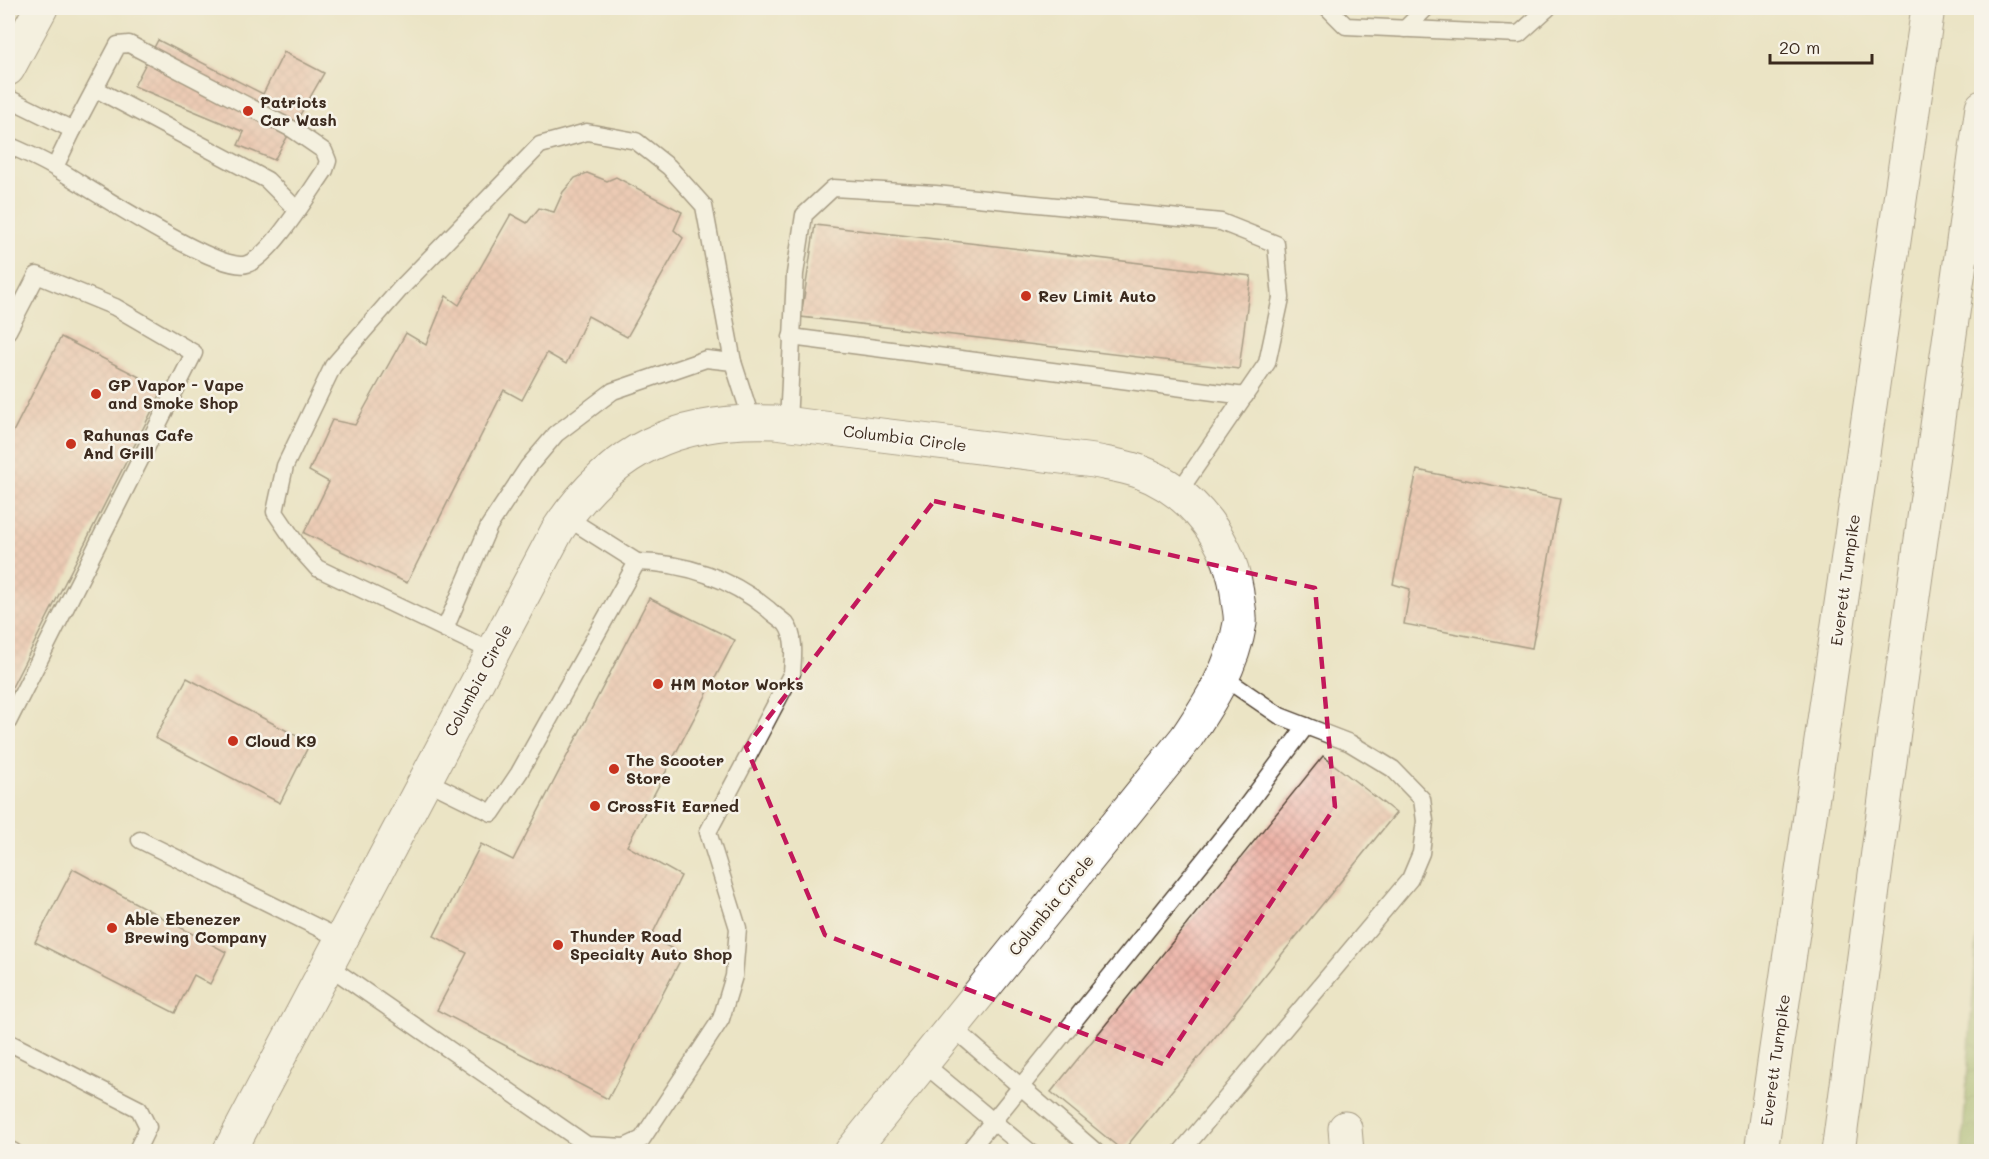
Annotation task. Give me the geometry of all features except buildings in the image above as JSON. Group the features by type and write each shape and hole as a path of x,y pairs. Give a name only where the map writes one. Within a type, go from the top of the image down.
{"main road":[{"path":"8,69 41,8"},
{"name":"Everett Turnpike","path":"1761,1152 1928,8"},
{"path":"1838,1152 1895,724 1982,107"},
{"name":"Columbia Circle","path":"228,1152 566,517 578,499 607,472 636,452 672,434 700,426 752,421 1094,461 1138,471 1178,493 1201,514 1223,544 1237,581 1240,621 1232,657 1223,677 1186,738 851,1152"}],"lane":[{"path":"1328,8 1346,26 1519,34 1548,8"},
{"path":"1405,29 1426,8"},
{"path":"8,145 55,167 104,200 230,264 244,265 257,259 297,210 325,170 328,160 324,151 292,129 129,44 118,45 55,167"},
{"path":"96,89 267,180 297,210"},
{"path":"8,98 73,130"},
{"path":"493,652 318,568 300,549 275,512 285,466 333,366 401,288 540,145 587,132 636,141 669,167 704,206 733,362 752,421"},
{"path":"788,424 795,274 804,215 833,188 935,194 1221,222 1276,244 1281,298 1267,363 1178,493"},
{"path":"8,331 37,276 115,307 194,353 8,722"},
{"path":"791,337 1245,396"},
{"path":"445,629 489,526 528,468 556,434 614,391 706,359 733,362"},
{"path":"140,840 334,952 587,1145 625,1147 642,1139 721,1019 734,976 738,928 708,832 792,673 794,650 786,625 759,602 707,573 662,562 637,562 566,517"},
{"path":"425,780 492,813 519,773 637,562"},
{"path":"1181,1152 1410,879 1421,853 1425,821 1422,799 1393,769 1350,743 1280,716 1223,677"},
{"path":"968,1152 1233,824 1306,726"},
{"path":"952,1027 1096,1152"},
{"path":"8,1042 139,1109 148,1127 136,1152"},
{"path":"923,1062 1030,1152"},
{"path":"8,1149 14,1152"}],"highlighted area":[{"path":"934,501 1315,588 1335,807 1163,1064 825,935 746,747"}],"green space":[{"path":"1981,876 1981,1151 1962,1151"}],"place":[{"name":"Patriots Car Wash","path":"248,111"},
{"name":"Rev Limit Auto","path":"1026,296"},
{"name":"GP Vapor - Vape and Smoke Shop","path":"96,394"},
{"name":"Rahunas Cafe And Grill","path":"71,444"},
{"name":"HM Motor Works","path":"658,684"},
{"name":"Cloud K9","path":"233,741"},
{"name":"The Scooter Store","path":"614,769"},
{"name":"CrossFit Earned","path":"595,806"},
{"name":"Able Ebenezer Brewing Company","path":"112,928"},
{"name":"Thunder Road Specialty Auto Shop","path":"558,945"}]}
